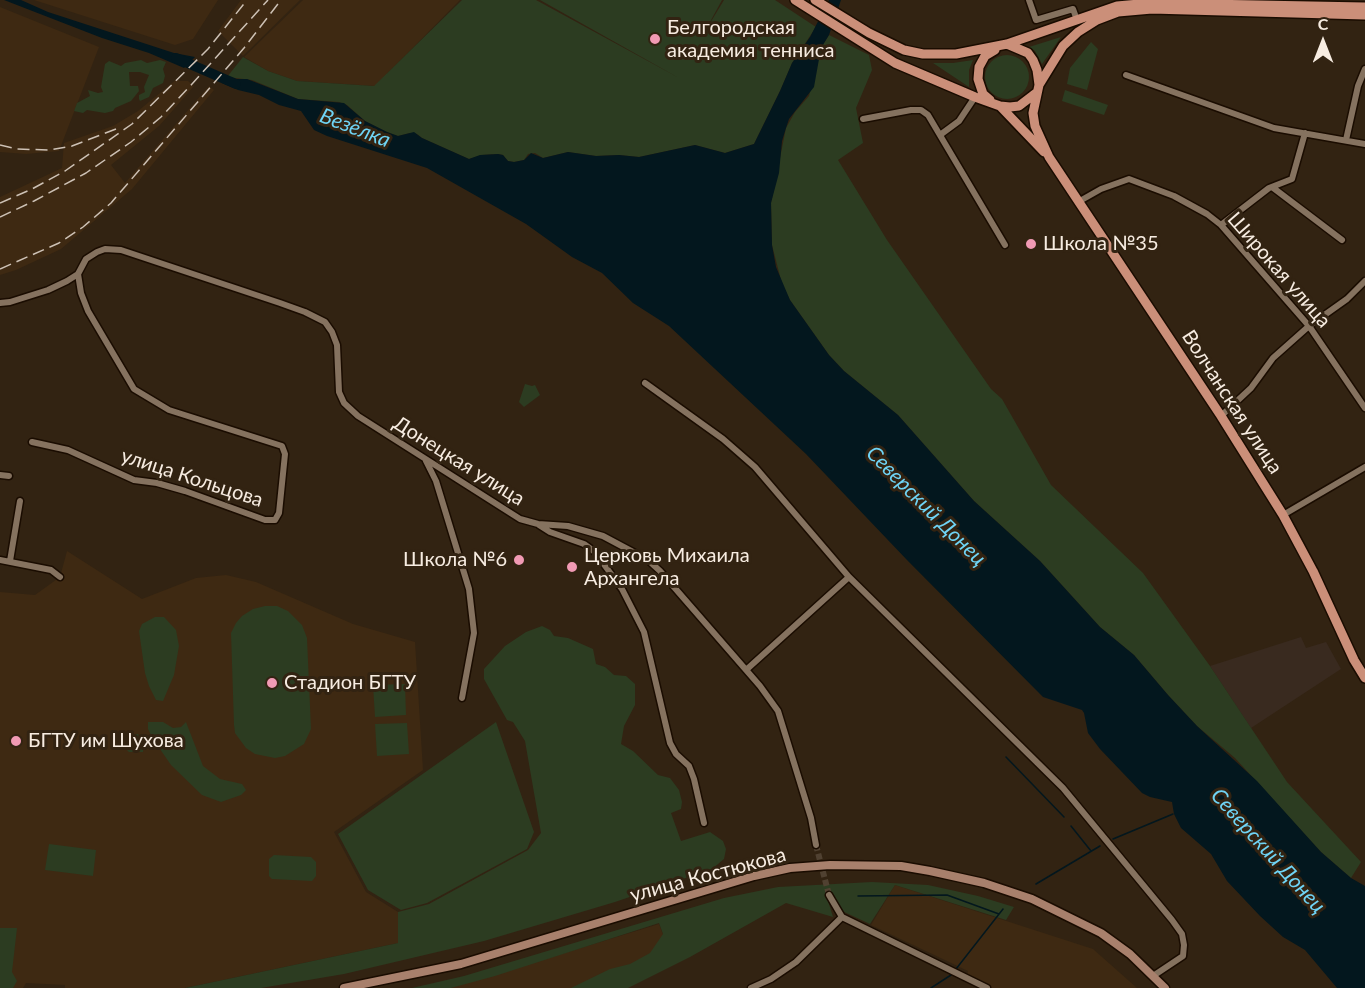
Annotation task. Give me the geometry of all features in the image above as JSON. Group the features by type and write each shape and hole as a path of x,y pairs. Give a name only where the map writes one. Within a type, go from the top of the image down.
{"main road":[{"path":"795,0 895,63 998,105 1019,106 1038,89 1063,46 1078,32 1097,20 1118,12 1152,9 1365,15"},
{"path":"815,0 869,33 904,50 923,54 956,54 1003,45 1118,6 1150,3 1365,7"},
{"path":"975,97 979,67 986,56 1003,45"},
{"path":"1003,45 1028,53 1033,60 1037,70 1038,89 1033,113 1035,126 1049,157"},
{"path":"978,80 983,94 998,105 1049,157"},
{"name":"Волчанская улица","path":"1049,157 1221,416 1283,515 1365,678"},
{"name":"улица Костюкова","path":"344,988 461,964 754,876 790,868 830,865 910,868 984,883 1007,891 1057,910 1101,933 1130,954 1165,988"}],"street":[{"path":"1029,0 1036,20 1073,9 1077,20"},
{"path":"1346,140 1358,86 1365,69"},
{"path":"1126,75 1274,128 1365,144"},
{"path":"940,135 959,121 975,97"},
{"path":"863,119 911,110 921,110 928,114 1005,245"},
{"path":"1221,225 1272,187 1292,179 1305,133"},
{"name":"Широкая улица","path":"1078,202 1101,189 1129,179 1174,196 1207,214 1221,225 1309,327 1365,408"},
{"path":"1272,187 1342,240"},
{"name":"Донецкая улица","path":"78,274 86,259 97,252 105,249 121,250 280,303 325,322 337,345 339,392 344,403 358,416 520,519 538,524 568,526 603,536 648,560 746,670 778,711 811,818 816,844"},
{"path":"0,303 48,290 78,274"},
{"name":"улица Кольцова","path":"32,442 68,450 134,480 157,483 185,491 265,520 275,520 279,513 285,454 282,446 169,410 134,389 88,311 81,293 78,274"},
{"path":"1221,416 1251,388 1273,358 1347,299 1365,281"},
{"path":"645,383 723,439 755,467 849,577 1063,788 1182,934 1183,956 1153,976"},
{"path":"426,461 436,481 469,589 474,633 462,698"},
{"path":"1283,515 1365,467"},
{"path":"0,475 9,476"},
{"path":"10,561 20,501"},
{"path":"538,524 550,532 577,541 595,552 622,589 644,632 670,742 676,754 689,766 704,823"},
{"path":"0,560 51,570 60,578"},
{"path":"746,670 849,577"},
{"path":"829,895 842,917 987,988"},
{"path":"751,988 771,979 796,962 842,917"}],"shaded area":[{"path":"34,0 218,0 193,39 175,45"},
{"path":"241,0 300,0 243,56 218,31"},
{"path":"303,0 460,0 375,86 297,81 268,71 244,57"},
{"path":"0,7 99,47 59,151 26,154 0,152"},
{"path":"177,79 188,81 194,86 159,126 111,165 125,183 209,86 214,90 132,189 61,249 0,275 0,197 62,168 64,143 113,126 138,111"},
{"path":"67,551 142,599 196,578 226,575 256,582 353,624 415,642 423,770 334,832 366,892 398,912 398,943 185,988 65,988 65,985 26,983 23,988 0,988 0,592 35,595 60,577"},
{"path":"1301,637 1306,648 1326,642 1341,669 1251,728 1210,666"},
{"path":"895,885 1093,949 1137,988 977,988 965,982 968,971 871,925"},
{"path":"659,924 664,937 656,953 584,988 450,988"}],"green space":[{"path":"462,0 536,0 679,78 540,0 722,0 704,33 724,0 775,0 816,27 792,63 754,144 725,153 695,145 639,157 596,156 568,152 543,158 535,153 528,154 524,160 514,162 498,154 469,159 417,134 398,136 387,132 365,121 347,105 339,102 298,99 252,80 227,77 243,57 268,71 297,81 374,86"},
{"path":"829,35 869,55 872,70 856,108 863,143 838,160 887,240 991,389 1002,399 1051,485 1143,573 1210,666 1287,782 1361,862 1351,878 1321,852 1235,758 1197,726 1134,655 1100,627 1040,561 974,501 898,415 844,371 829,355 790,300 782,284 772,245 771,203 786,128 795,112 809,96 821,48"},
{"path":"1061,37 1042,64 1035,51 1029,47"},
{"path":"1091,42 1098,49 1087,90 1067,84 1070,68"},
{"path":"1007,55 1015,56 1023,61 1028,69 1028,85 1023,93 1015,98 1007,99 999,98 991,93 986,85 985,77 986,69 991,61 999,56"},
{"path":"141,60 147,63 160,60 166,62 163,69 165,76 163,83 153,88 149,97 140,101 139,99 139,95 145,92 144,87 149,75 129,72 130,86 138,86 139,91 131,101 105,113 87,110 83,113 74,111 77,103 90,96 88,90 103,92 101,87 105,64 109,61 121,66"},
{"path":"973,60 969,70 969,87 933,63 953,63"},
{"path":"1065,90 1108,105 1104,115 1062,101"},
{"path":"525,384 535,385 540,395 524,407 519,402"},
{"name":"Стадион БГТУ","path":"277,606 288,611 302,625 307,638 311,729 304,744 285,756 275,758 255,754 246,748 235,733 234,725 231,633 242,616 253,609"},
{"path":"155,617 164,617 176,630 179,646 174,675 163,701 156,700 149,686 139,631 142,624"},
{"path":"542,626 550,630 554,636 568,638 593,649 596,664 605,667 614,675 626,676 635,684 635,705 624,726 621,744 633,751 658,775 670,778 679,790 681,809 671,813 681,841 710,832 723,841 726,849 724,859 712,869 615,902 484,941 344,974 261,988 185,988 398,943 398,912 429,904 528,850 541,833 525,741 513,722 507,720 484,679 484,669 505,646 526,632"},
{"path":"405,684 406,715 375,717 373,685"},
{"path":"148,722 163,722 173,728 181,727 186,722 203,766 220,779 242,784 246,790 241,795 221,802 202,795 171,765 153,739 148,729"},
{"path":"496,722 534,832 527,849 427,903 401,910 368,890 338,834"},
{"path":"407,723 409,754 377,756 375,724"},
{"path":"130,734 138,734 144,744 143,752 129,752 124,747"},
{"path":"49,844 96,850 93,876 45,870"},
{"path":"274,855 311,857 316,862 316,876 312,881 272,879 269,876 269,859"},
{"path":"872,882 928,885 1014,907 1006,920 895,885 870,924 842,911 832,892 826,894 833,917 786,903 690,957 628,988 571,988 610,969 630,964 650,953 663,934 659,923 451,988 412,988 464,976 724,898 778,887"},
{"path":"0,928 17,928 12,972 17,981 13,988 0,988"}],"water":[{"path":"4,0 21,0 48,12 174,53 195,57 184,68"},
{"name":"Северский Донец","path":"829,0 841,0 829,35 821,48 814,87 789,119 782,141 779,173 771,203 772,245 776,267 790,300 829,355 844,371 898,415 974,501 1040,561 1100,627 1134,655 1197,726 1257,781 1321,852 1351,878 1365,886 1365,988 1337,988 1305,950 1283,937 1260,916 1227,881 1211,854 1181,828 1174,814 1172,802 1142,793 1100,749 1088,733 1082,710 1043,697 806,454 669,326 633,303 602,273 572,257 526,224 427,168 327,136 314,130 301,111 222,83 227,77 247,79 298,99 344,103 365,121 387,132 398,136 414,132 422,138 469,159 480,155 498,154 514,162 524,160 531,153 543,158 568,152 596,156 639,157 695,145 725,153 754,144 792,63 810,37"}],"waterway":[{"name":"Везёлка","path":"176,58 236,84"},
{"path":"1006,757 1064,817"},
{"path":"1113,839 1173,814"},
{"path":"1071,826 1091,851"},
{"path":"1036,884 1100,846"},
{"path":"858,896 947,895 999,914"},
{"path":"956,969 1003,909"},
{"path":"931,988 951,975"}],"tunnel":[{"path":"816,845 829,895"}],"railway":[{"path":"0,203 65,171 132,124 208,49 247,0"},
{"path":"0,217 86,173 131,142 161,117 268,0"},
{"path":"0,269 59,243 83,227 111,203 244,48 281,0"},
{"path":"0,145 17,149 49,150 72,146 116,129"}],"place":[{"name":"Белгородская академия тенниса","path":"655,39"},
{"name":"Школа №35","path":"1031,244"},
{"name":"Школа №6","path":"519,560"},
{"name":"Церковь Михаила Архангела","path":"572,567"},
{"name":"Стадион БГТУ","path":"272,683"},
{"name":"БГТУ им Шухова","path":"16,741"}]}
